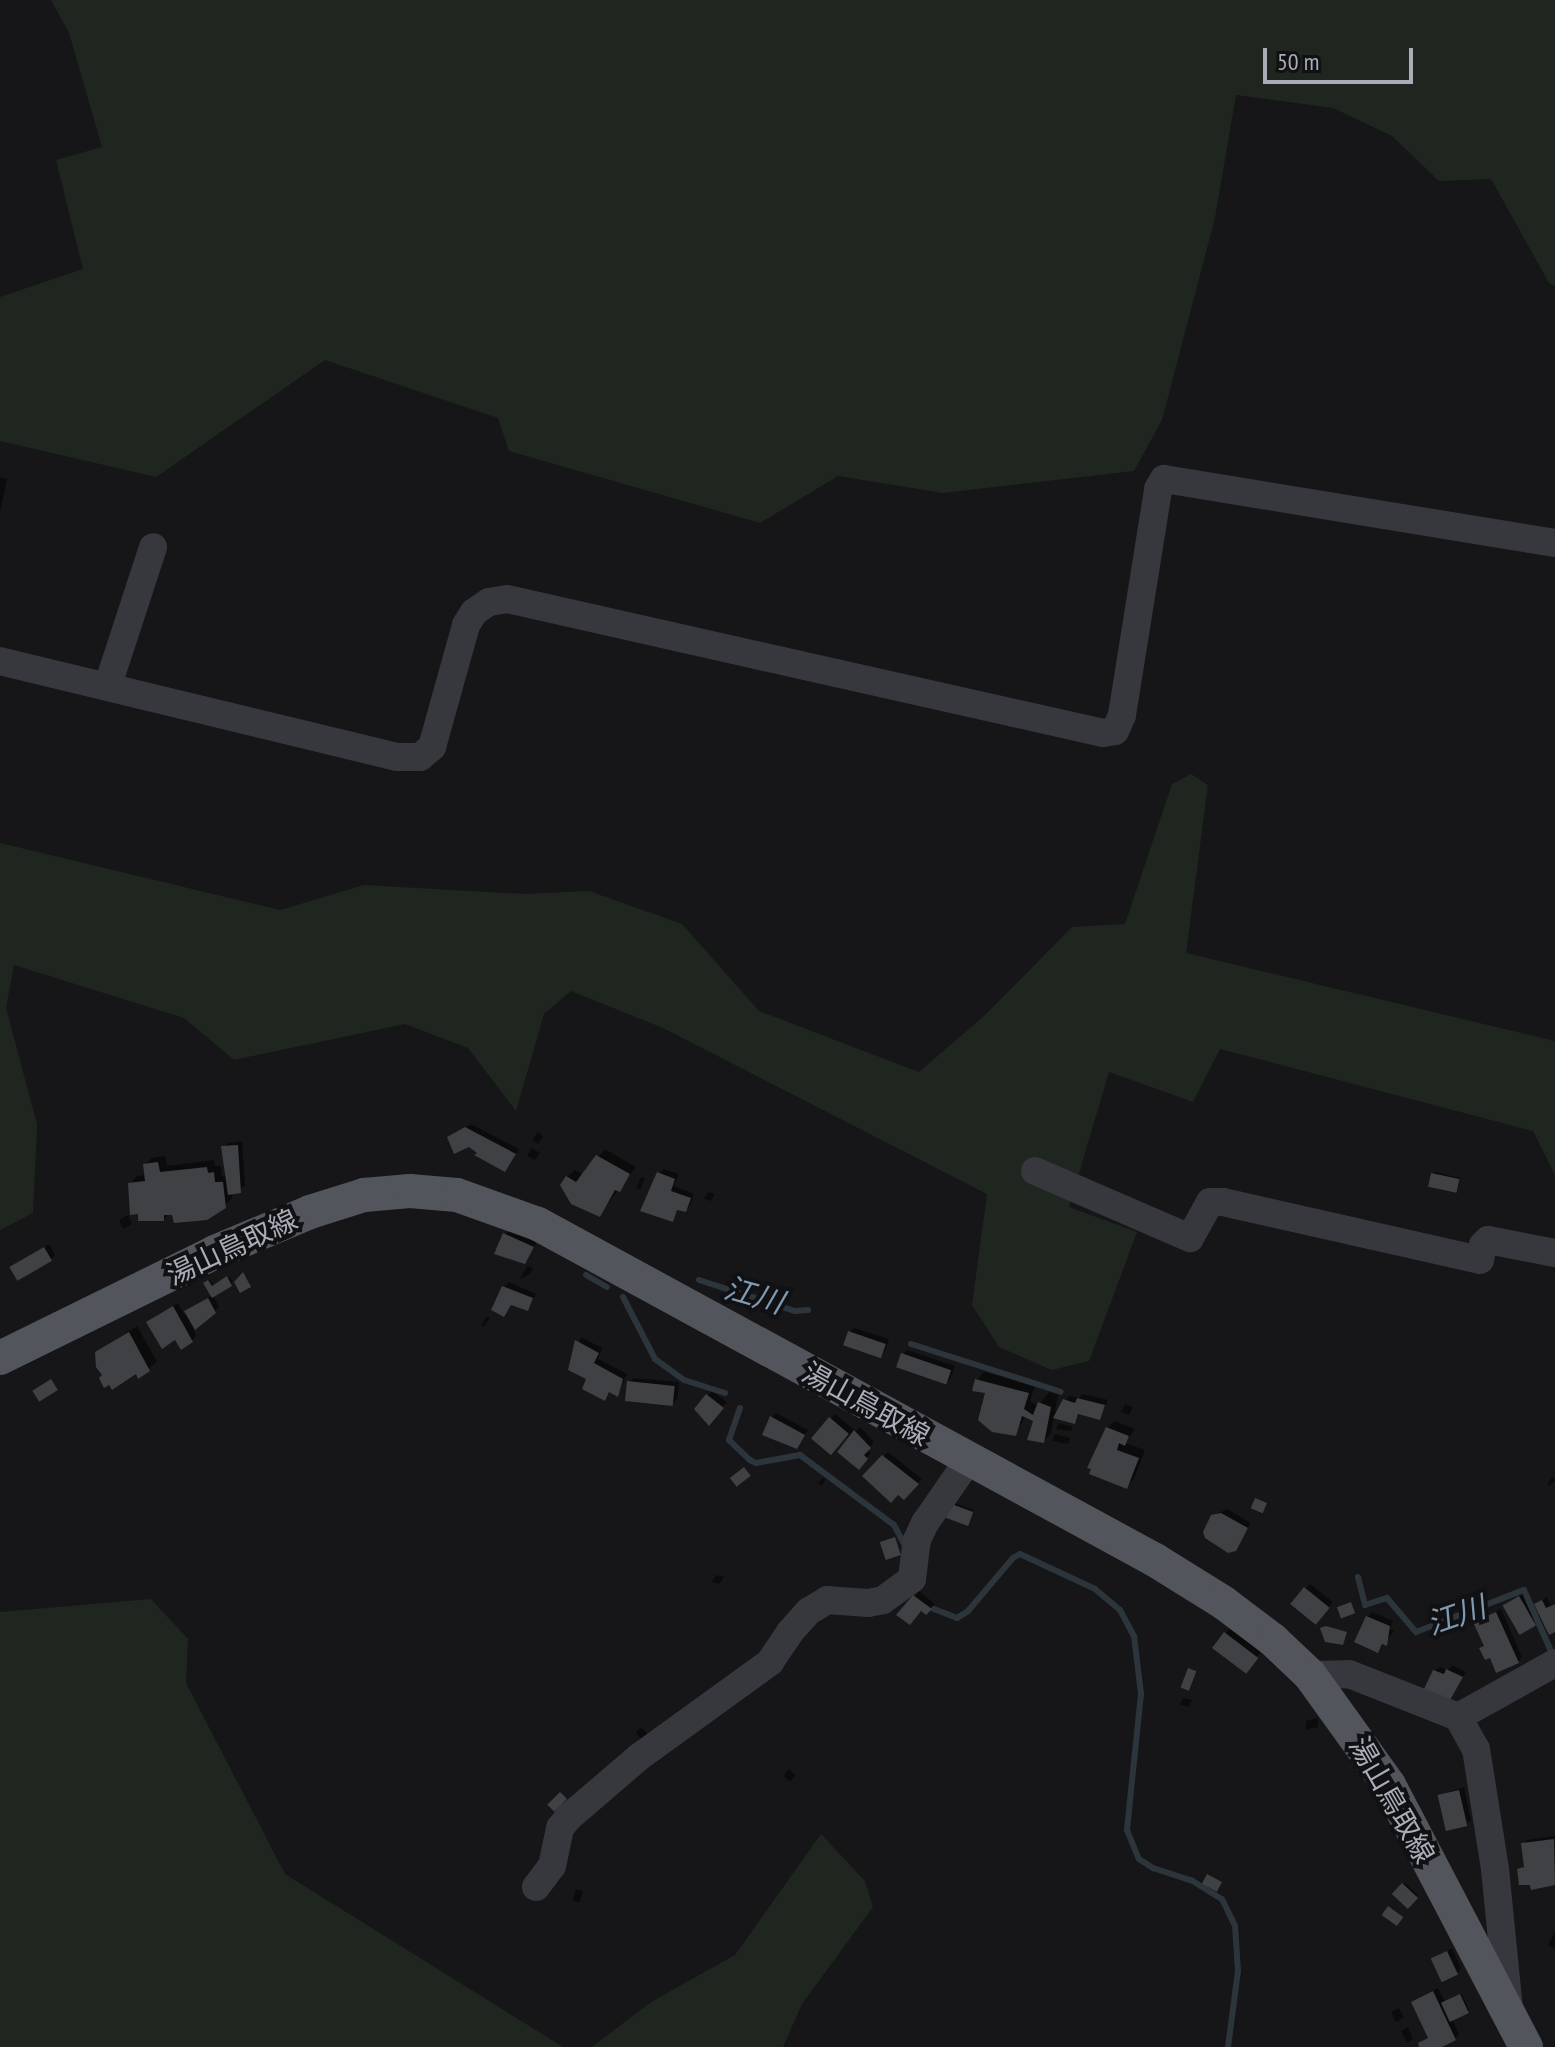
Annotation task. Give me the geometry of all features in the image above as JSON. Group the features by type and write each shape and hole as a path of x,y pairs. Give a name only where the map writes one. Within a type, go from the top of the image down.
{"main road":[{"name":"湯山鳥取線","path":"0,1358 215,1252 310,1212 375,1194 433,1192 482,1201 538,1224 1192,1582 1250,1621 1310,1675 1389,1785 1526,2047"}],"street":[{"path":"0,661 397,757 420,757 432,747 466,625 474,612 489,602 507,599 1103,733 1115,731 1122,715 1158,489 1164,479 1555,543"},
{"path":"108,685 153,547"},
{"path":"1035,1171 1190,1238 1210,1202 1223,1202 1480,1260 1483,1245 1488,1240 1555,1253"},
{"path":"536,1887 552,1866 560,1828 569,1817 639,1757 770,1662 809,1611 827,1600 868,1603 883,1600 912,1579 917,1540 925,1523 968,1461"},
{"path":"1458,1717 1555,1663"},
{"path":"1310,1675 1349,1674 1458,1717 1476,1749 1495,1869 1509,2015"}],"shaded area":[{"path":"51,0 1555,0 1555,286 1549,283 1491,179 1439,181 1392,136 1333,108 1236,95 1215,218 1162,420 1134,471 943,493 838,476 760,523 509,451 498,418 325,360 156,477 0,441 0,297 83,269 56,160 102,147 69,33"},
{"path":"1191,774 1208,785 1186,953 1555,1041 1555,1175 1533,1131 1220,1049 1193,1102 1109,1072 1069,1207 1137,1232 1089,1361 1052,1370 999,1347 972,1305 987,1194 663,1028 571,991 544,1014 516,1111 468,1048 405,1024 234,1060 184,1018 14,965 6,1008 37,1124 33,1213 0,1230 0,843 280,910 364,885 525,894 589,891 682,924 759,1011 919,1072 984,1016 1072,927 1125,924 1172,784"},
{"path":"151,1599 188,1639 186,1683 285,1874 563,2047 0,2047 0,1612"},
{"path":"821,1834 865,1881 873,1907 802,2004 783,2047 592,2047 651,2002 735,1955"}],"building":[{"path":"465,1127 516,1154 505,1172 474,1155 477,1153 469,1147 454,1154 447,1137"},
{"path":"238,1145 241,1193 228,1195 221,1146"},
{"path":"596,1155 630,1174 620,1192 615,1190 600,1217 571,1204 560,1185 566,1176 576,1182"},
{"path":"158,1162 160,1172 207,1167 208,1173 214,1172 215,1182 223,1182 226,1208 207,1220 174,1223 172,1215 164,1215 164,1221 138,1221 138,1214 130,1215 128,1183 145,1181 143,1164"},
{"path":"657,1172 675,1179 671,1191 691,1198 686,1212 677,1210 673,1222 640,1211"},
{"path":"1431,1173 1459,1179 1456,1193 1428,1187"},
{"path":"503,1233 534,1247 525,1264 494,1254"},
{"path":"44,1247 52,1261 17,1281 9,1267"},
{"path":"243,1272 251,1287 240,1293 234,1282"},
{"path":"227,1276 232,1286 212,1298 203,1283 208,1280 212,1286"},
{"path":"502,1286 533,1298 528,1311 511,1305 504,1317 491,1310"},
{"path":"208,1298 216,1313 195,1330 184,1311"},
{"path":"173,1306 193,1342 181,1350 175,1340 162,1349 146,1322"},
{"path":"848,1331 886,1344 881,1358 843,1345"},
{"path":"129,1332 150,1371 138,1379 136,1374 112,1390 109,1385 104,1388 99,1378 102,1375 96,1367 95,1352"},
{"path":"575,1340 599,1353 594,1363 623,1379 618,1397 609,1392 605,1401 582,1389 586,1379 568,1370"},
{"path":"901,1353 951,1370 946,1384 896,1367"},
{"path":"51,1379 58,1390 39,1402 32,1391"},
{"path":"975,1379 1029,1393 1024,1409 1033,1415 1038,1402 1051,1407 1044,1443 1027,1440 1033,1421 1022,1416 1016,1436 992,1432 978,1420 985,1393 972,1391"},
{"path":"627,1381 675,1386 673,1406 625,1401"},
{"path":"706,1394 724,1408 709,1426 694,1409"},
{"path":"1077,1398 1105,1405 1100,1420 1078,1414 1075,1424 1053,1418 1063,1399 1075,1403"},
{"path":"770,1416 805,1435 797,1449 762,1435"},
{"path":"829,1417 849,1434 831,1455 811,1438"},
{"path":"1106,1427 1129,1436 1125,1446 1119,1443 1117,1450 1139,1458 1127,1489 1089,1474 1091,1469 1087,1468"},
{"path":"854,1430 871,1448 864,1455 868,1459 859,1470 837,1452"},
{"path":"882,1455 919,1484 904,1500 898,1495 891,1503 862,1476"},
{"path":"744,1467 751,1476 737,1487 730,1478"},
{"path":"1255,1498 1267,1503 1263,1513 1251,1508"},
{"path":"946,1502 973,1512 968,1526 941,1516"},
{"path":"1221,1513 1248,1528 1236,1551 1228,1553 1205,1538 1203,1532 1211,1515"},
{"path":"895,1537 901,1555 886,1560 880,1542"},
{"path":"1304,1587 1330,1608 1316,1625 1290,1604"},
{"path":"913,1595 932,1609 926,1615 921,1611 910,1625 896,1615"},
{"path":"1519,1596 1536,1625 1520,1635 1503,1606"},
{"path":"1542,1600 1546,1608 1555,1604 1555,1632 1549,1635 1534,1604"},
{"path":"1351,1602 1355,1613 1341,1618 1337,1607"},
{"path":"1496,1612 1519,1663 1496,1673 1490,1658 1485,1660 1479,1648 1484,1646 1473,1622"},
{"path":"1366,1616 1390,1626 1387,1646 1382,1644 1378,1653 1354,1642"},
{"path":"1326,1626 1347,1632 1343,1645 1325,1642 1320,1628"},
{"path":"1224,1632 1258,1658 1246,1674 1212,1648"},
{"path":"1188,1668 1196,1671 1189,1691 1180,1688"},
{"path":"1446,1669 1463,1677 1450,1700 1423,1691 1433,1670 1444,1674"},
{"path":"1459,1790 1467,1826 1446,1831 1438,1795"},
{"path":"560,1792 567,1799 554,1812 547,1805"},
{"path":"1554,1839 1555,1885 1531,1890 1530,1885 1519,1885 1517,1869 1524,1867 1521,1843"},
{"path":"1207,1874 1222,1882 1217,1892 1202,1884"},
{"path":"1402,1883 1418,1898 1408,1909 1392,1894"},
{"path":"1388,1906 1403,1917 1397,1926 1382,1915"},
{"path":"1447,1951 1458,1975 1442,1982 1431,1959"},
{"path":"1433,1991 1456,2040 1442,2047 1419,2047 1418,2043 1428,2038 1411,2002"},
{"path":"1460,1994 1469,2013 1450,2022 1441,2003"}],"waterway":[{"path":"586,1275 607,1287"},
{"name":"江川","path":"699,1280 795,1311 808,1310"},
{"path":"623,1297 655,1359 684,1380 725,1393"},
{"name":"江川","path":"911,1344 1061,1392"},
{"path":"740,1408 729,1440 750,1460 756,1463 800,1455 894,1525 905,1546"},
{"path":"934,1609 957,1618 968,1611 1013,1558 1020,1554 1095,1589 1120,1610 1134,1636 1141,1694 1127,1830 1139,1859 1153,1868 1191,1880 1222,1899 1235,1926 1238,1971 1228,2047"},
{"name":"江川","path":"1358,1577 1365,1605 1387,1598 1416,1632 1524,1590 1550,1649"}]}
